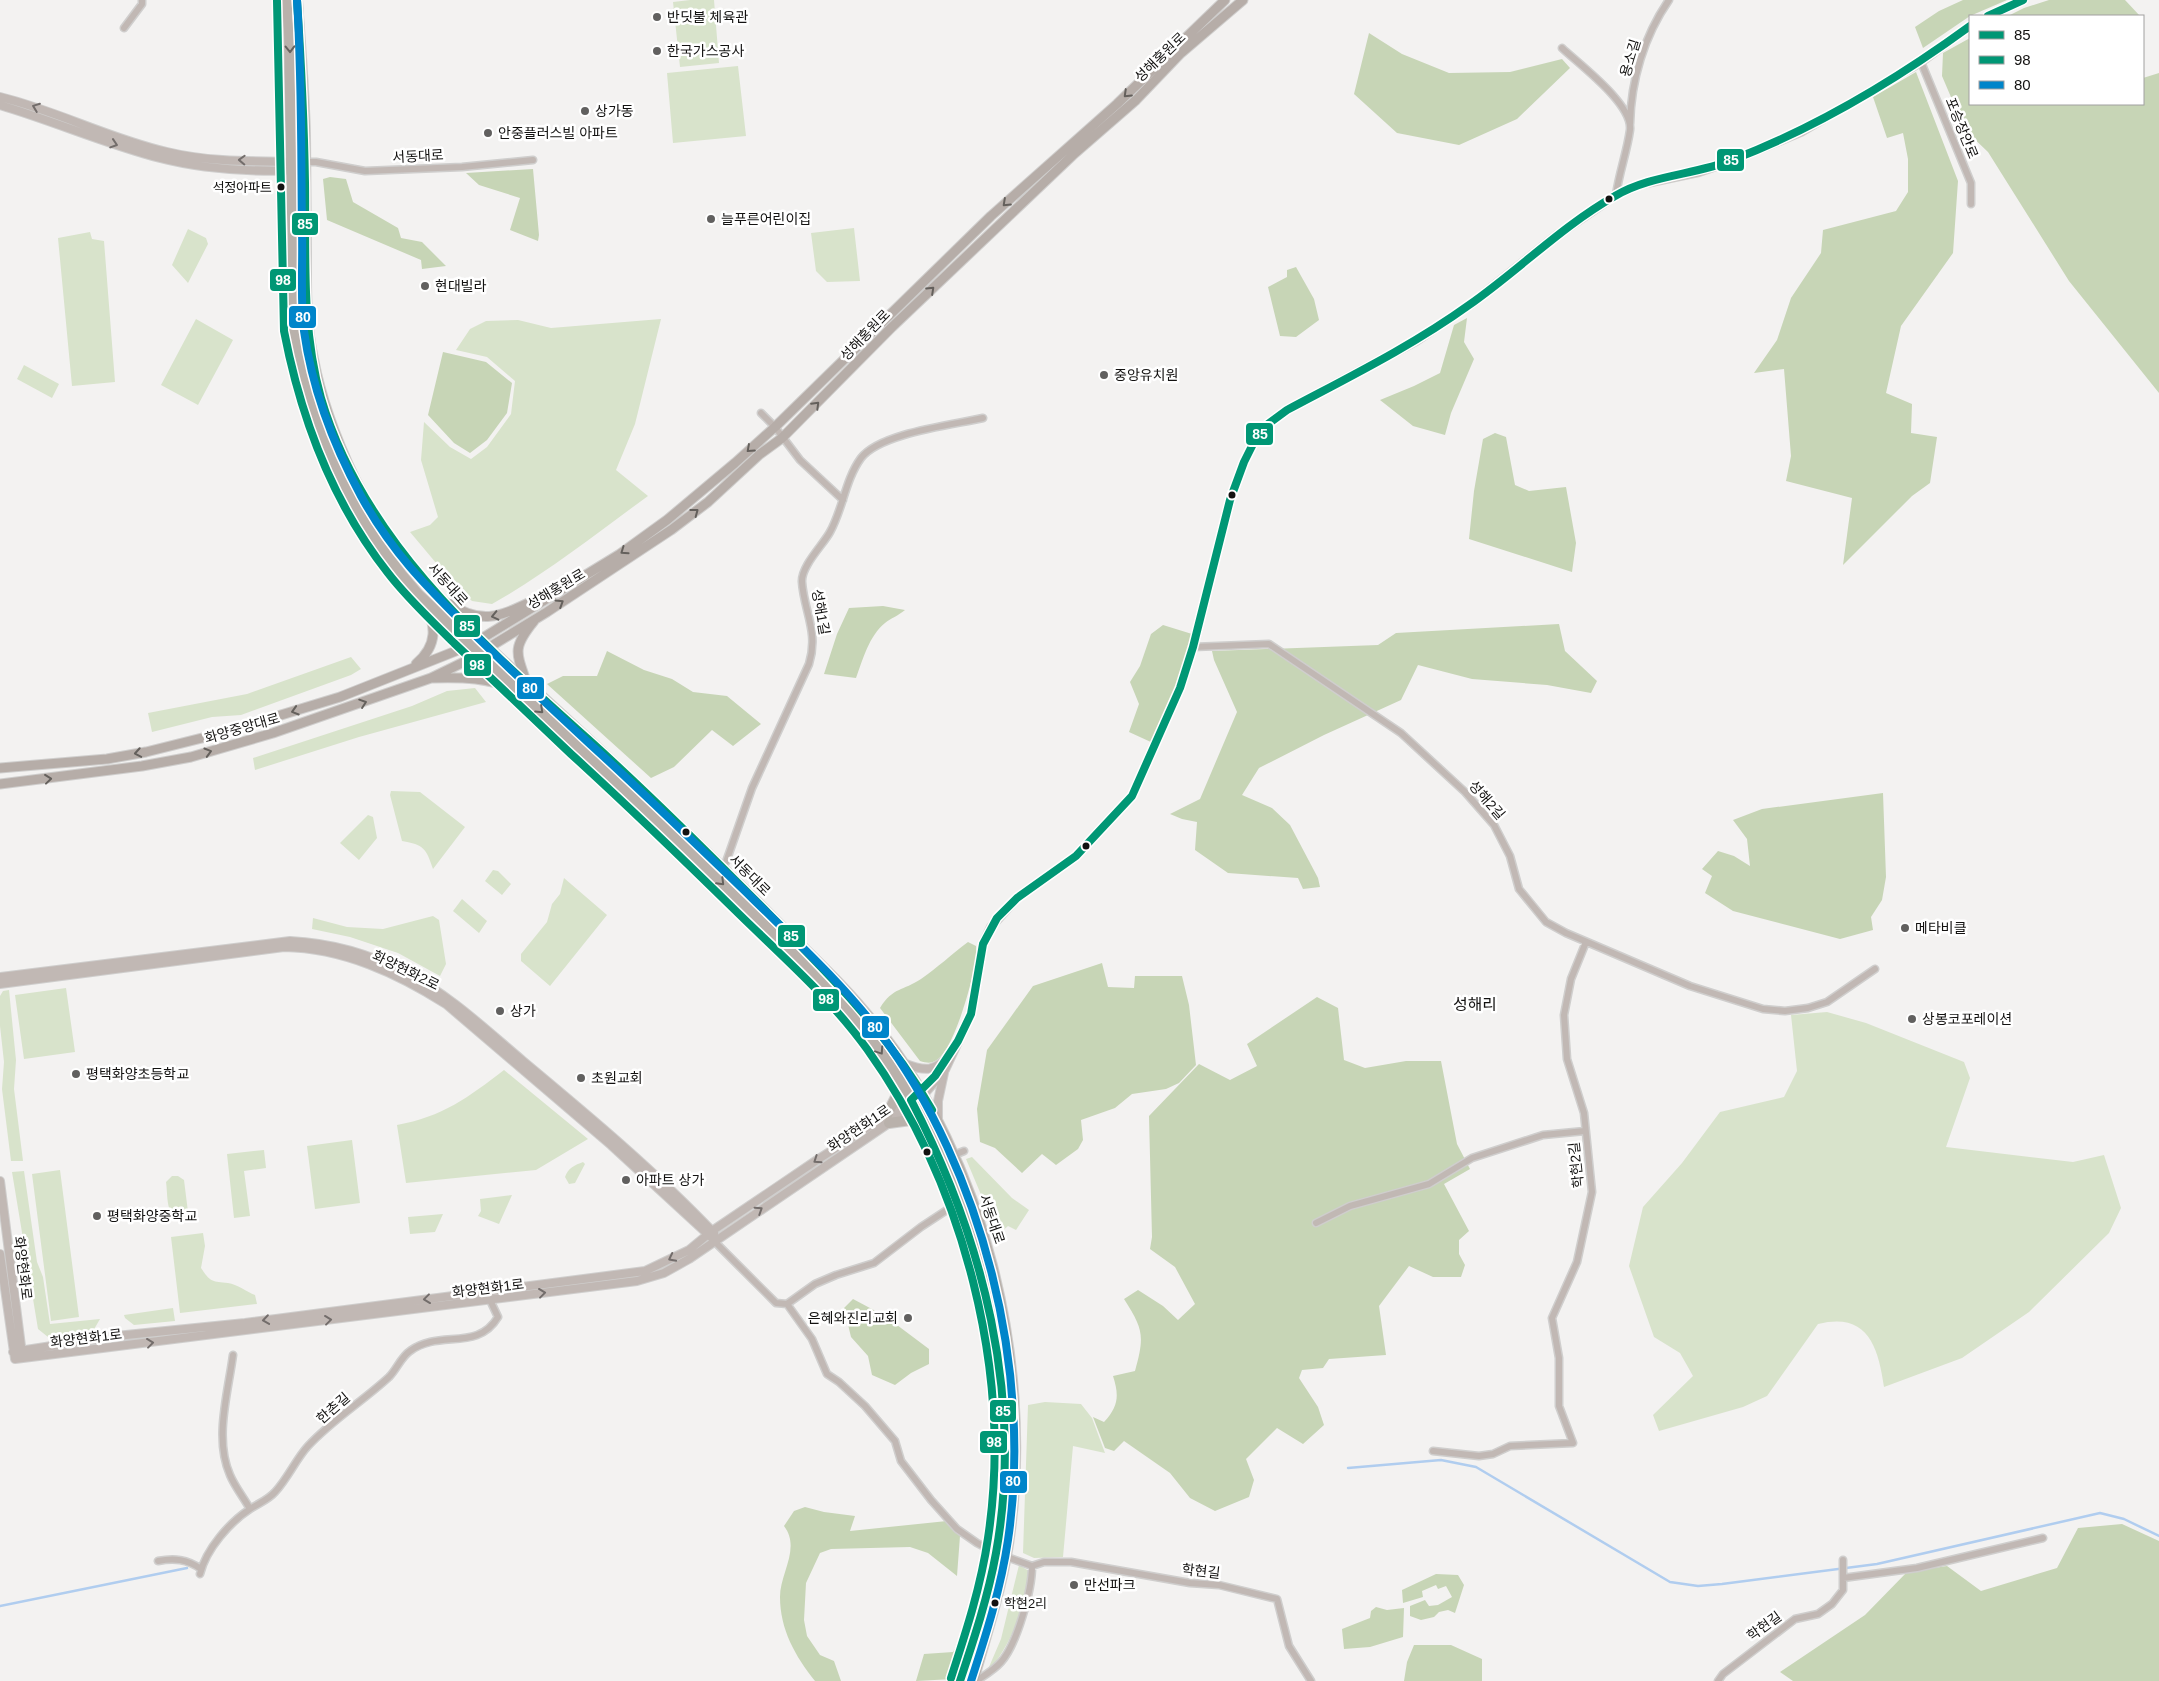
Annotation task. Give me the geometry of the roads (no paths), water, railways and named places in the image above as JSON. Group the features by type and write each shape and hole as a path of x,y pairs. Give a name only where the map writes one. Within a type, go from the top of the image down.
{"main road":[{"name":"서동대로","path":"287,0 294,330 307,393 337,474 356,511 388,558 419,594 519,691 691,851 817,975 854,1017 894,1071 913,1103 949,1175 985,1281 1001,1384 1004,1453 1001,1555 975,1681"},
{"name":"서동대로","path":"297,0 305,166 307,317 311,354 322,399 355,481 392,538 443,600 527,684 722,866 844,988 878,1028 922,1093 939,1125 959,1153 989,1254 1009,1359 1015,1437 1011,1524 960,1681"},
{"name":"성해홍원로","path":"475,649 620,554 667,520 775,427 991,216 1117,104 1225,0"},
{"name":"성해홍원로","path":"485,643 539,615 620,565 708,502 760,454 782,438 892,327 1061,166 1136,100 1181,53 1243,0"},
{"path":"443,600 472,615 490,618 498,617 572,584"},
{"path":"412,668 430,650 435,635 431,615 419,594"},
{"path":"527,684 518,659 518,644 539,615"},
{"name":"화양중앙대로","path":"0,768 107,759 146,752 222,733 340,697 412,668 475,649"},
{"name":"화양중앙대로","path":"0,784 94,774 191,756 330,715 431,678 475,649"},
{"path":"431,678 478,678 495,681 519,691"},
{"path":"894,1071 897,1095 888,1119 914,1120 928,1132"}],"street":[{"path":"124,28 134,16 142,0"},
{"name":"용소길","path":"1616,195 1630,128 1631,101 1642,53 1659,14 1669,0"},
{"path":"1990,15 2024,0"},
{"path":"939,1125 938,1101 945,1070 970,1014 983,944 991,927 1017,898 1076,856 1132,796 1162,732 1193,647 1230,500 1255,440 1268,424 1287,410 1370,367 1448,320 1471,304 1557,235 1616,195 1642,184 1699,172 1772,146 1825,120 1921,62 1969,27"},
{"name":"용소길","path":"1562,48 1610,91 1623,108 1630,128"},
{"name":"포승장안로","path":"1921,62 1971,183 1970,204"},
{"path":"0,97 28,104 165,152 192,158 291,166"},
{"path":"0,105 26,112 68,129 170,160 214,167 305,166"},
{"name":"서동대로","path":"305,166 316,162 365,171 462,167 534,160"},
{"path":"761,413 775,427 800,460 843,500"},
{"name":"성해1길","path":"722,866 726,862 752,788 810,664 814,648 813,635 802,580 811,559 831,532 861,458 873,447 900,435 983,418"},
{"name":"성해2길","path":"1193,647 1269,644 1401,733 1465,792 1494,824 1510,856 1519,890 1546,922 1586,942 1690,986 1763,1009 1784,1011 1808,1008 1827,1002 1875,969"},
{"name":"화양현화2로","path":"0,977 290,941 314,943 358,954 404,972 455,1003 617,1139 710,1232"},
{"path":"1585,1130 1584,1113 1567,1059 1564,1015 1571,979 1586,942"},
{"name":"화양현화2로","path":"0,984 284,948 317,950 374,965 418,987 446,1004 611,1144 710,1232"},
{"path":"903,1064 928,1070 951,1057"},
{"path":"922,1093 951,1057"},
{"path":"922,1093 945,1070"},
{"name":"화양현화1로","path":"18,1355 645,1271 688,1250 710,1232 913,1103 922,1093"},
{"name":"화양현화1로","path":"18,1355 637,1281 664,1273 717,1239 888,1119"},
{"name":"학현2길","path":"1316,1223 1350,1206 1429,1184 1472,1158 1543,1135 1585,1130 1592,1192 1577,1262 1552,1318 1559,1358 1559,1406 1573,1443 1510,1446 1493,1454 1479,1456 1433,1451"},
{"name":"화양현화로","path":"0,1181 18,1355"},
{"path":"710,1232 776,1303 787,1304 815,1284 836,1274 874,1263 921,1227 959,1202"},
{"path":"0,1254 18,1355"},
{"name":"한촌길","path":"158,1561 170,1559 184,1560 201,1571 228,1528 250,1509 273,1494 307,1447 387,1378 409,1351 424,1344 447,1338 466,1339 479,1336 492,1326 498,1317 490,1300"},
{"path":"787,1304 812,1339 824,1371 852,1393 895,1441 900,1461 931,1500 957,1528 1001,1555 1032,1566 1030,1593 1009,1649 991,1672 975,1681"},
{"path":"233,1355 223,1423 224,1454 230,1475 250,1509"},
{"path":"1843,1578 1917,1568 2043,1538"},
{"name":"학현길","path":"1718,1681 1723,1674 1795,1619 1818,1614 1832,1604 1843,1590 1843,1560"},
{"name":"학현길","path":"1032,1566 1044,1562 1071,1562 1190,1584 1219,1585 1277,1599 1288,1646 1311,1681"}],"waterway":[{"path":"1348,1468 1441,1460 1476,1467 1670,1582 1698,1586 1877,1564 2100,1513 2124,1519 2159,1536"},
{"path":"0,1606 187,1568"}],"place":[{"name":"반딧불 체육관","path":"657,17"},
{"name":"한국가스공사","path":"657,51"},
{"name":"상가동","path":"585,111"},
{"name":"안중플러스빌 아파트","path":"488,133"},
{"name":"석정아파트","path":"281,187"},
{"name":"늘푸른어린이집","path":"711,219"},
{"name":"현대빌라","path":"425,286"},
{"name":"중앙유치원","path":"1104,375"},
{"name":"메타비클","path":"1905,928"},
{"name":"상가","path":"500,1011"},
{"name":"상봉코포레이션","path":"1912,1019"},
{"name":"평택화양초등학교","path":"76,1074"},
{"name":"초원교회","path":"581,1078"},
{"name":"아파트 상가","path":"626,1180"},
{"name":"평택화양중학교","path":"97,1216"},
{"name":"은혜와진리교회","path":"908,1318"},
{"name":"만선파크","path":"1074,1585"},
{"name":"학현2리","path":"995,1603"}],"district":[{"name":"성해리","path":"1475,1004"}]}
